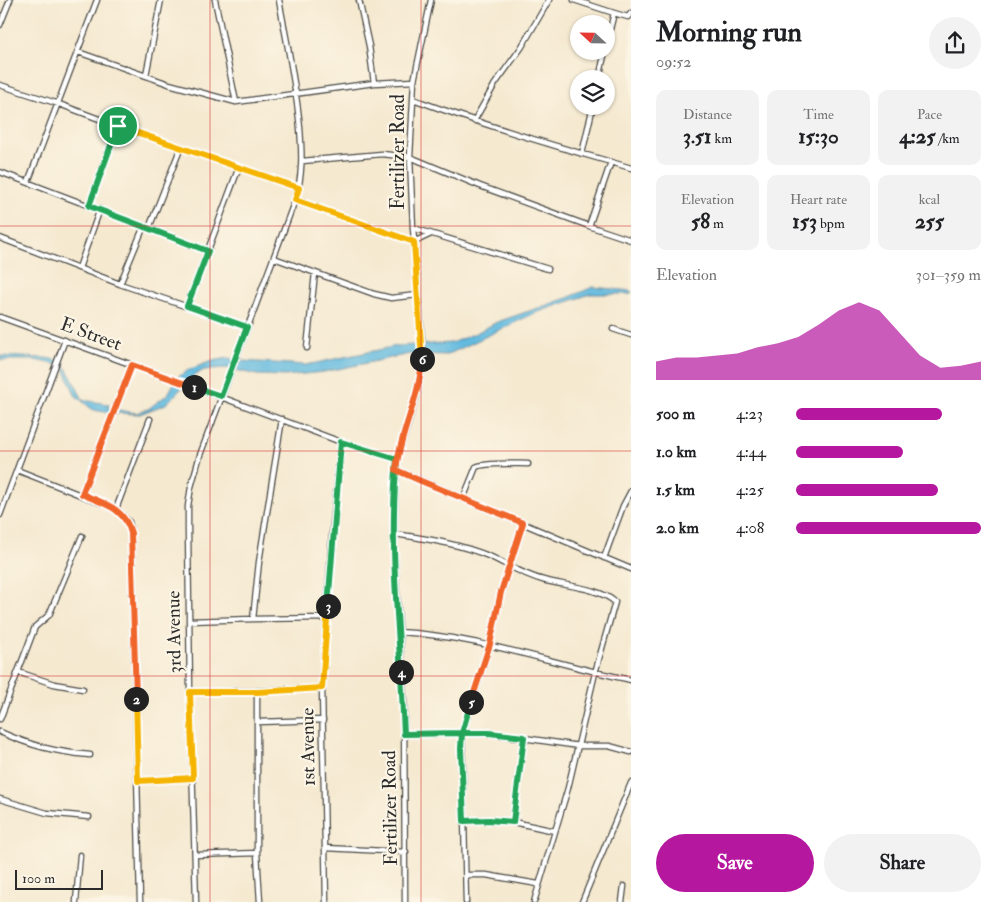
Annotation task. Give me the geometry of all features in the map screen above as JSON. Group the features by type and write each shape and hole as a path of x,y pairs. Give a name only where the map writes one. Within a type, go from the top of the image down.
{"street":[{"path":"0,25 10,0"},
{"path":"28,182 97,0"},
{"path":"146,75 161,0"},
{"path":"215,0 236,102"},
{"name":"3rd Avenue","path":"196,902 190,692 188,506 200,455 299,188 302,161 297,92 279,0"},
{"path":"359,0 369,46 374,83"},
{"name":"Fertilizer Road","path":"405,902 404,734 394,534 397,459 416,398 423,352 413,228 410,157 414,81 432,0"},
{"path":"474,121 495,84 520,48 549,0"},
{"path":"574,0 614,13 630,16"},
{"path":"78,52 169,84 236,102 297,92 374,83 414,81"},
{"path":"0,85 299,188"},
{"path":"413,99 474,121 631,168"},
{"path":"582,154 591,115"},
{"path":"89,206 118,126"},
{"path":"149,228 181,147"},
{"path":"302,161 382,154 410,157 480,186 631,240"},
{"path":"589,226 611,162"},
{"path":"187,306 239,167"},
{"path":"0,172 208,251"},
{"path":"295,200 414,242 431,234"},
{"path":"79,268 100,209"},
{"path":"120,284 144,226"},
{"path":"413,228 548,269"},
{"path":"0,238 120,284 247,327"},
{"path":"274,258 374,294 391,298 418,295"},
{"path":"307,348 315,273"},
{"name":"E Street","path":"1,319 221,396 341,442 397,459"},
{"path":"613,329 631,335"},
{"path":"0,515 65,340"},
{"path":"82,494 132,365"},
{"path":"116,508 150,419"},
{"path":"253,619 282,419"},
{"name":"1st Avenue","path":"326,902 322,688 341,442"},
{"path":"463,499 476,467 486,464 528,464"},
{"path":"17,470 116,508 128,522 131,533 140,902"},
{"path":"396,470 631,569"},
{"path":"604,558 623,506 631,491"},
{"path":"466,902 462,733 490,644 501,592 523,523"},
{"path":"394,534 429,539 473,550 510,568 542,580 567,584 603,595 614,601 616,605 595,673 579,746 534,902"},
{"path":"0,719 35,627 49,615 82,536"},
{"path":"189,621 327,618"},
{"path":"398,632 426,633 490,644 595,673 631,680"},
{"path":"18,672 54,684 83,689"},
{"path":"190,692 257,692 322,688"},
{"path":"257,692 257,852 260,902"},
{"path":"258,722 323,720"},
{"path":"0,732 32,746 63,753 90,755"},
{"path":"404,734 489,733 579,746 609,746 631,752"},
{"path":"513,822 524,737"},
{"path":"138,781 193,778"},
{"path":"582,902 631,783"},
{"path":"0,799 47,813 89,817"},
{"path":"464,821 489,820 513,822 555,831"},
{"path":"325,848 406,852"},
{"path":"195,855 257,852"},
{"path":"76,902 80,855"},
{"path":"466,875 486,875 538,884"},
{"path":"622,902 624,886"}],"water":[{"path":"593,287 631,291 631,294 590,294 533,314 447,355 410,354 324,372 285,376 257,375 226,368 204,370 187,380 166,404 140,414 93,410 75,395 63,366 34,360 0,360 0,356 46,358 62,361 83,400 109,404 108,408 136,413 148,409 168,394 177,378 188,370 212,361 228,358 243,361 306,365 397,346 451,343 497,322"}],"route":[{"path":"118,126 89,206 208,251 187,306 247,327 221,396 132,365 82,494 116,508 128,522 131,533 138,781 193,778 190,692 257,692 322,688 332,535 341,442 397,459 396,470 395,499 394,549 404,702 404,734 462,733 464,821 489,820 513,822 524,737 507,734 462,733 490,644 501,592 523,523 396,470 397,459 416,398 423,352 414,242 295,200 299,188 118,126"}]}
